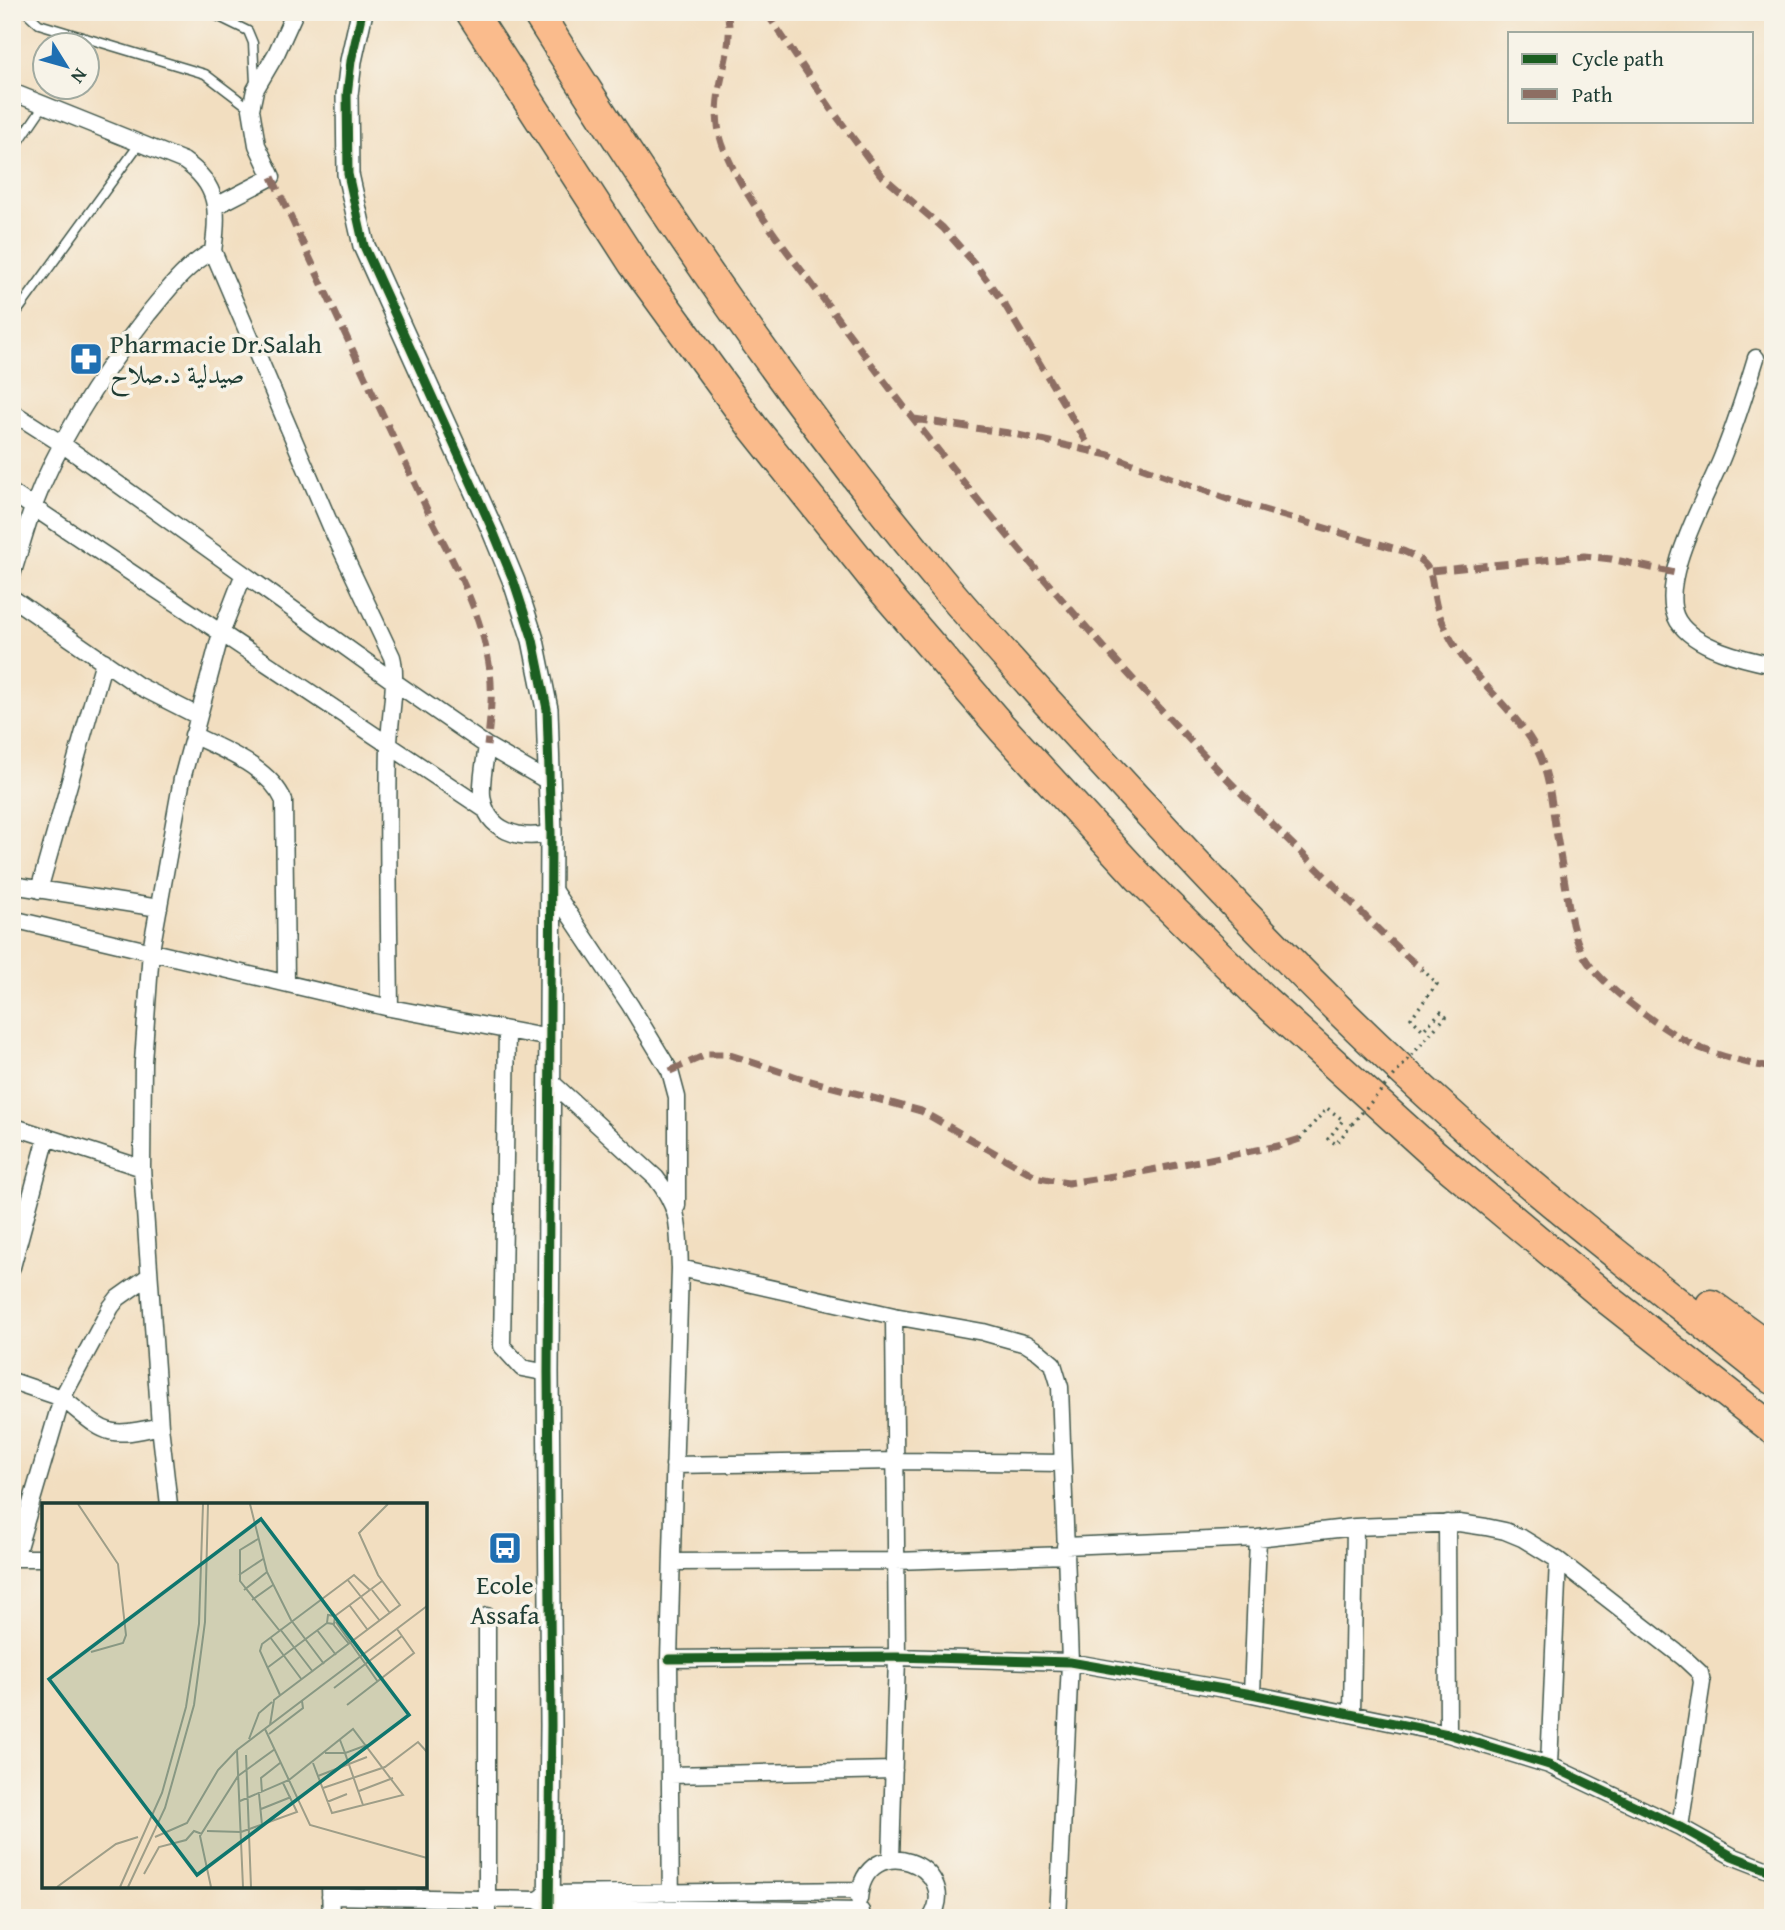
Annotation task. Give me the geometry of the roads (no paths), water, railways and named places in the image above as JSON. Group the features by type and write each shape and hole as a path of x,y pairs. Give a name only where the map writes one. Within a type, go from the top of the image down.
{"highway":[{"path":"471,12 634,264 752,426 883,590 1038,768 1140,878 1264,1000 1435,1155 1610,1301 1773,1429"},
{"path":"537,12 630,160 798,399 944,585 1021,675 1231,903 1449,1114 1520,1175 1773,1379"},
{"path":"1642,1274 1666,1277 1688,1287 1773,1350"}],"street":[{"path":"216,206 272,177 257,145 251,109 255,90 276,54 295,12"},
{"path":"362,12 346,95 348,174 358,224 364,246 514,582 533,640 547,709 551,783 548,1373 551,1683 546,1904"},
{"path":"12,92 184,161 200,172 211,188 216,206 217,228 213,251 335,536 396,670 389,745 390,1008"},
{"path":"12,575 33,508 62,444 91,395 142,322 180,275 213,251"},
{"path":"1756,358 1734,428 1688,535 1672,590 1676,619 1684,628 1722,651 1773,666"},
{"path":"12,412 62,444 243,576 487,746 551,783"},
{"path":"12,493 486,810"},
{"path":"169,1503 160,1426 142,1168 143,1062 151,950 182,779 221,633 243,576"},
{"path":"12,598 147,691 198,716"},
{"path":"39,890 104,661"},
{"path":"193,735 265,776 278,787 284,801 286,983"},
{"path":"487,746 482,795 486,810 493,821 507,832 523,836 551,833"},
{"path":"12,885 159,908"},
{"path":"551,887 631,1005 670,1071 677,1097 680,1268 669,1659 671,1913"},
{"path":"12,919 390,1008 550,1038"},
{"path":"507,1030 502,1346 522,1368 548,1373"},
{"path":"550,1081 656,1178 667,1191 677,1212"},
{"path":"12,1126 142,1168"},
{"path":"12,1267 47,1137"},
{"path":"680,1268 894,1316 983,1332 1026,1344 1053,1364 1060,1387 1070,1662 1058,1918"},
{"path":"42,1558 13,1558 62,1398 111,1307 118,1298 149,1276"},
{"path":"891,1859 897,1657 894,1316"},
{"path":"12,1381 62,1398 107,1431 128,1434 160,1426"},
{"path":"674,1465 896,1461 1062,1463"},
{"path":"672,1562 897,1561 1258,1538 1355,1527 1447,1523 1505,1531 1558,1560 1700,1673 1702,1682 1680,1826"},
{"path":"1447,1523 1448,1734"},
{"path":"1352,1714 1355,1527"},
{"path":"1252,1694 1258,1538"},
{"path":"1549,1765 1558,1560"},
{"path":"487,1616 487,1918"},
{"path":"669,1659 897,1657 1070,1662 1252,1694 1448,1734 1549,1765 1680,1826 1732,1856 1773,1872"},
{"path":"670,1775 894,1770"},
{"path":"331,1918 330,1891 487,1899 671,1913 863,1915 860,1889 868,1873 891,1859 918,1864 929,1873 935,1885 937,1899 931,1918"},
{"path":"546,1904 671,1891 860,1889"}],"lane":[{"path":"26,12 39,24 205,74 251,109"},
{"path":"209,12 247,31 253,43 255,90"},
{"path":"12,152 44,105"},
{"path":"12,318 141,142"}],"place":[{"name":"Pharmacie Dr.Salah صيدلية د.صلاح","path":"86,359"},
{"name":"Ecole Assafa","path":"505,1548"}]}
